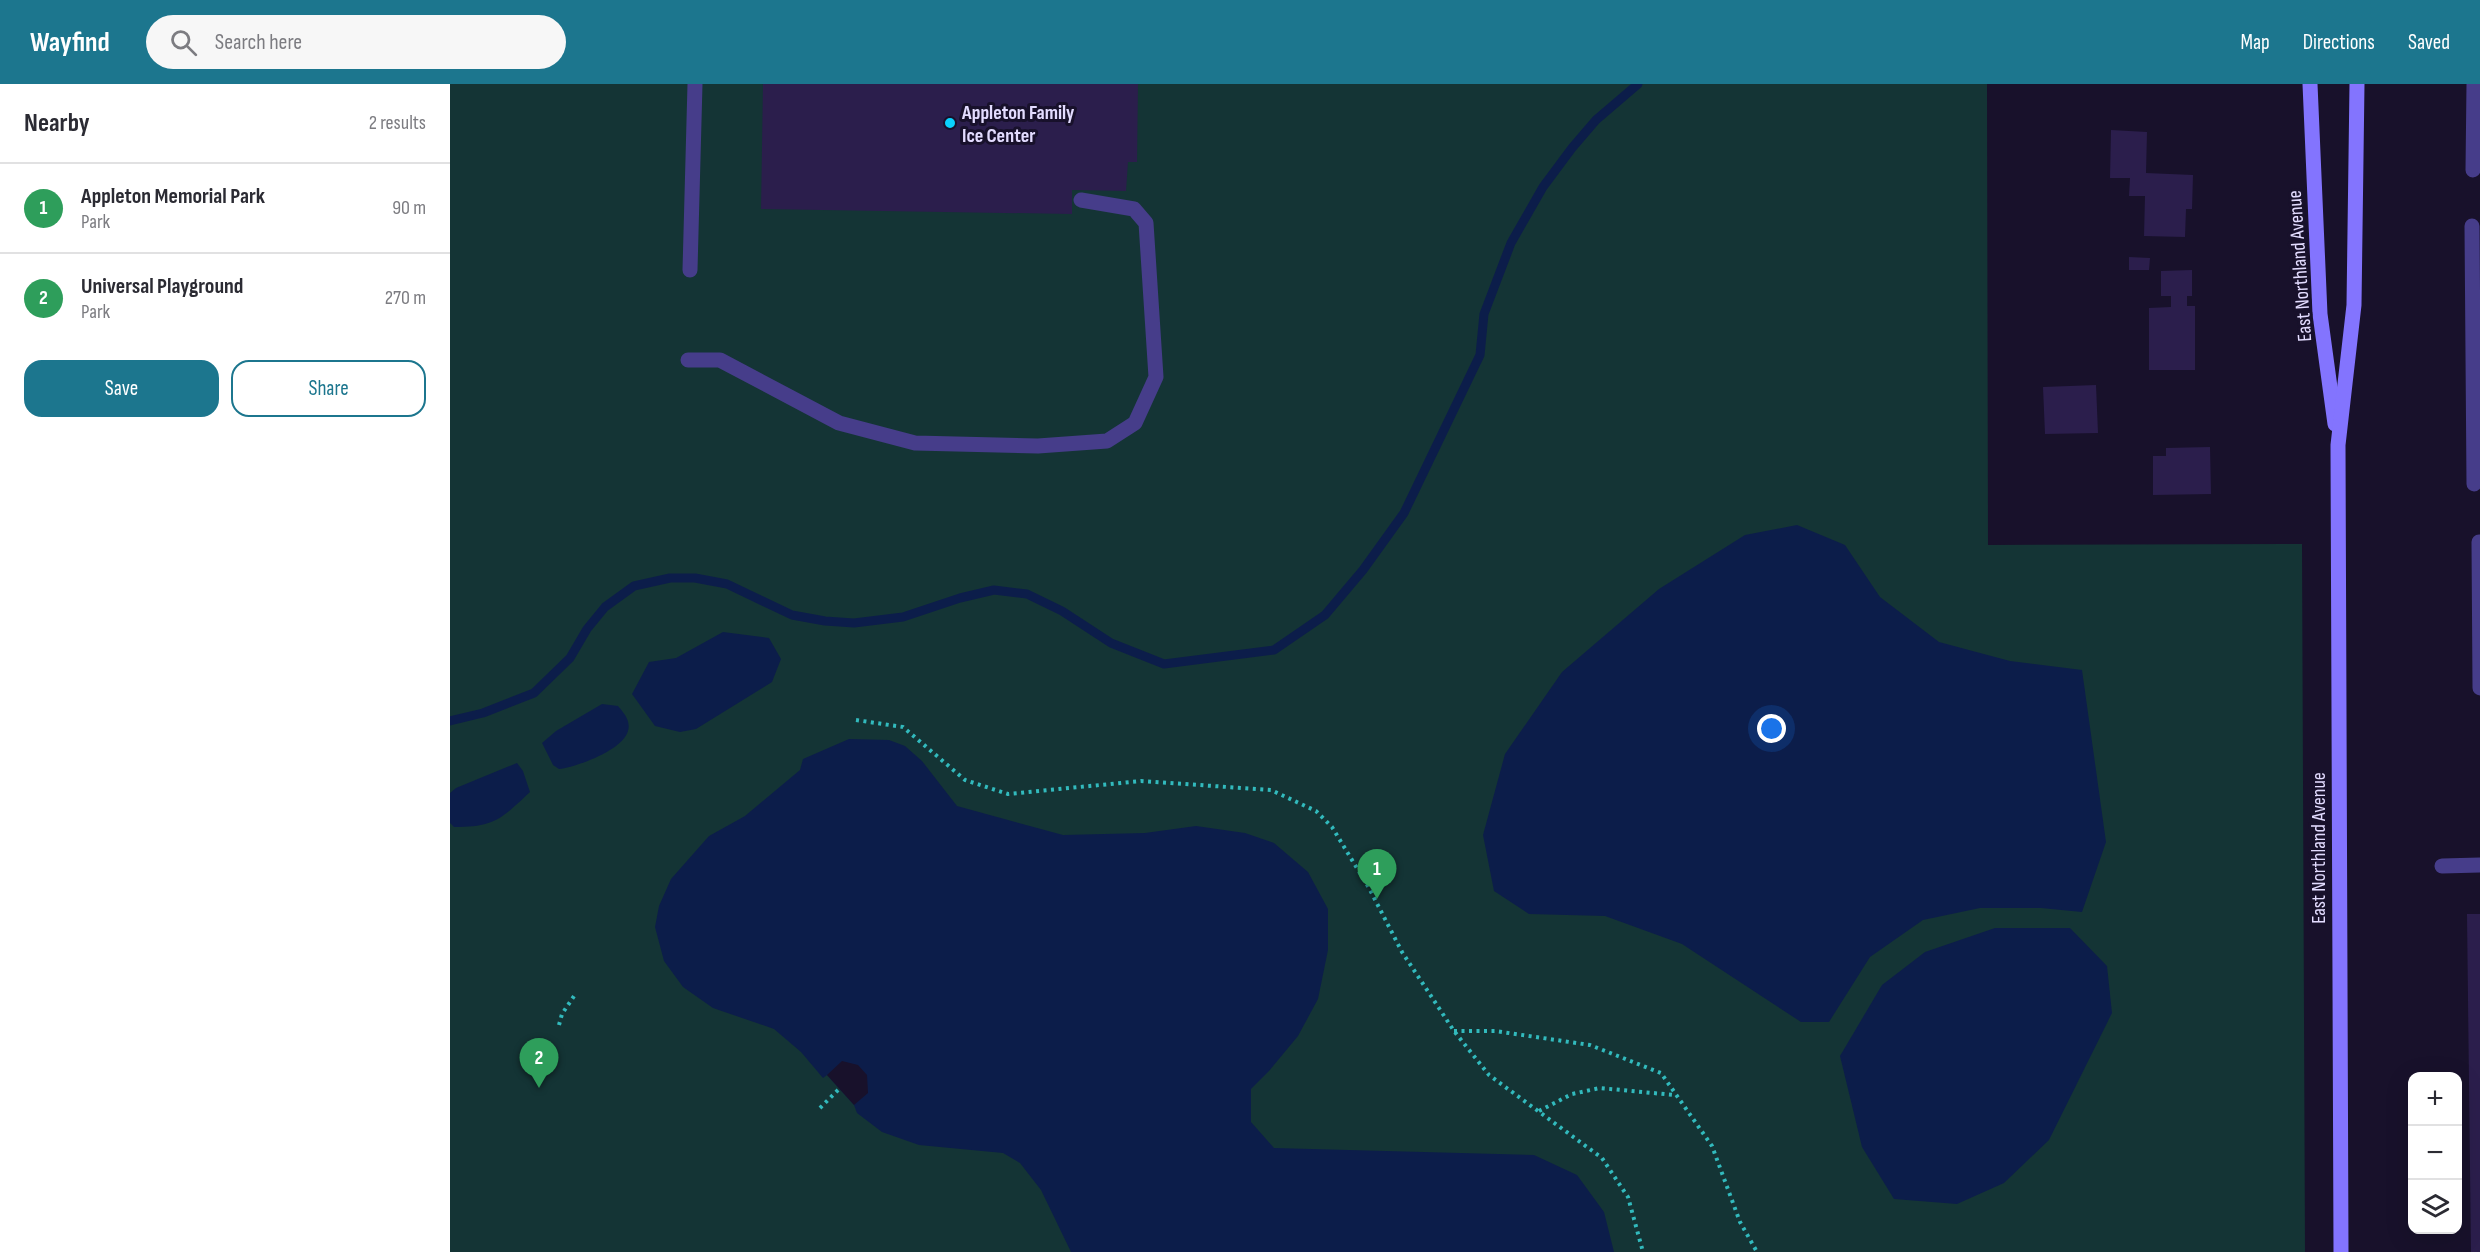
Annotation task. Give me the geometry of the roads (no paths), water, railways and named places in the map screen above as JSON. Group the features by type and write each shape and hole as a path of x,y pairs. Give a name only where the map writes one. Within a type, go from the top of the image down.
{"main road":[{"name":"East Northland Avenue","path":"2310,84 2320,314 2338,445"},
{"name":"East Northland Avenue","path":"2341,1252 2338,445 2354,306 2356,84"}],"lane":[{"path":"690,270 695,84"},
{"path":"2473,170 2474,84"},
{"path":"688,360 720,360 839,423 915,443 1038,446 1107,441 1135,423 1156,377 1146,223 1134,209 1081,200"},
{"path":"2472,226 2477,357 2475,484"},
{"path":"2479,542 2480,688"},
{"path":"2442,866 2480,865"}],"water":[{"path":"1797,525 1845,545 1880,597 1939,642 2010,661 2082,670 2106,842 2082,912 2041,908 1980,908 1923,920 1870,957 1829,1022 1801,1022 1682,944 1605,916 1529,914 1494,891 1483,835 1505,754 1562,672 1659,589 1745,535"},
{"path":"723,632 769,638 781,659 772,682 696,729 680,732 655,726 632,694 649,662 676,658"},
{"path":"602,704 618,706 625,714 629,727 624,738 609,751 577,765 559,769 553,765 542,743 556,731"},
{"path":"849,739 889,740 905,746 922,761 957,806 1063,835 1145,833 1196,826 1245,833 1274,843 1308,872 1328,909 1328,950 1318,999 1298,1036 1251,1089 1251,1122 1274,1148 1534,1155 1577,1175 1604,1212 1614,1252 1071,1252 1041,1190 1020,1163 1003,1153 919,1145 882,1132 857,1113 854,1105 827,1075 823,1078 801,1052 774,1029 713,1008 683,987 664,961 655,927 659,906 671,879 709,836 745,816 800,770 803,759"},
{"path":"517,763 523,771 530,792 512,809 488,823 454,827 450,823 450,793 456,788"},
{"path":"1995,928 2070,928 2107,966 2112,1013 2049,1140 2004,1183 1957,1204 1894,1199 1862,1147 1840,1056 1882,985 1925,952"}],"waterway":[{"path":"450,721 483,713 534,693 570,658 587,629 605,607 634,586 670,578 695,578 727,584 792,615 854,623 903,617 960,598 994,590 1027,594 1062,611 1111,643 1164,664 1274,650 1325,615 1363,570 1404,513 1480,355 1484,314 1511,243 1543,187 1572,148 1596,120 1638,84"}],"place":[{"name":"Appleton Family Ice Center","path":"950,123"},
{"name":"Appleton Memorial Park","path":"1377,899"},
{"name":"Universal Playground","path":"539,1088"}]}
